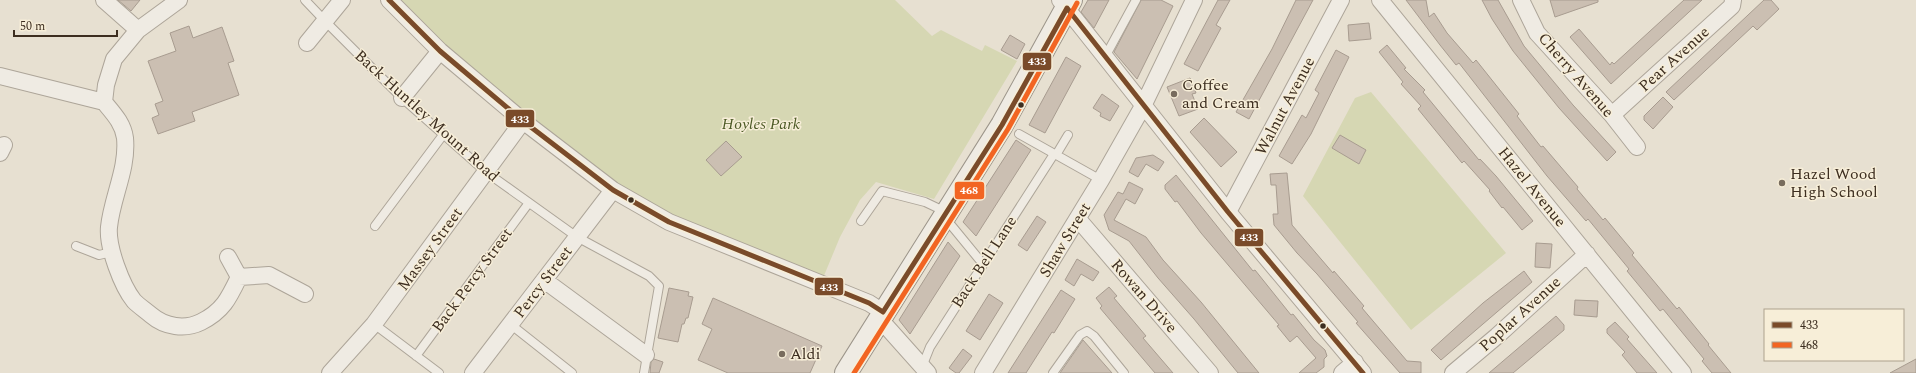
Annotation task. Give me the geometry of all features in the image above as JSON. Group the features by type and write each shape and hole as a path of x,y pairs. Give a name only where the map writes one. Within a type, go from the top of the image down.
{"main road":[{"path":"846,373 880,316 1004,121 1066,3"}],"street":[{"path":"104,0 138,30"},
{"path":"104,102 106,85 114,59 138,30 179,0"},
{"path":"307,43 342,0"},
{"path":"389,0 440,51 523,121 613,190 669,222 869,303 923,371"},
{"name":"Shaw Street","path":"983,373 1078,219 1143,106 1194,0"},
{"name":"Walnut Avenue","path":"1228,212 1341,0"},
{"name":"Hazel Avenue","path":"1380,0 1683,373"},
{"name":"Cherry Avenue","path":"1521,0 1537,33 1612,115 1636,147"},
{"name":"Pear Avenue","path":"1612,115 1732,6 1733,0"},
{"path":"1066,3 1105,57 1228,212 1359,368 1342,373"},
{"path":"402,98 440,51"},
{"path":"0,76 104,102 120,122 125,137 125,159 109,228 113,259 134,301 153,317 172,326 193,326 215,315 230,296 239,277"},
{"name":"Massey Street","path":"330,373 374,324 523,121"},
{"name":"Percy Street","path":"480,370 510,324 613,190"},
{"name":"Rowan Drive","path":"1078,219 1210,373"},
{"name":"Poplar Avenue","path":"1453,373 1497,336 1587,254"},
{"path":"228,257 239,277"},
{"path":"239,277 269,275 305,294"},
{"path":"544,280 646,355"}],"lane":[{"name":"Back Huntley Mount Road","path":"306,0 402,98 486,172 528,204 577,237 649,276 659,286 646,355"},
{"path":"1105,57 1136,0"},
{"path":"1019,134 1101,180"},
{"path":"375,226 443,135"},
{"name":"Back Bell Lane","path":"923,371 930,347 1068,135"},
{"path":"861,221 882,191 925,202 944,215 950,225 983,264"},
{"name":"Back Percy Street","path":"416,356 528,204"},
{"path":"76,246 99,255 112,252"},
{"path":"374,324 439,373"},
{"path":"510,324 572,373"},
{"path":"1053,373 1080,335 1087,332 1094,336 1124,373"},
{"path":"644,373 646,355"}],"green space":[{"name":"Hoyles Park","path":"392,0 895,0 932,36 941,30 982,51 985,45 1017,61 934,199 876,182 860,200 840,237 823,278 613,190"},
{"path":"1371,92 1506,253 1411,330 1303,196 1355,98"}],"building":[{"path":"118,0 140,0 131,11"},
{"path":"1088,0 1109,0 1094,28 1081,12"},
{"path":"1141,0 1161,0 1173,6 1137,79 1114,52"},
{"path":"1218,0 1230,0 1216,25 1221,28 1198,71 1184,64"},
{"path":"1296,0 1313,0 1249,119 1236,112 1272,49"},
{"path":"1406,0 1426,0 1429,17 1434,13 1447,33 1473,63 1476,60 1519,114 1517,116 1541,147 1543,146 1578,187 1577,189 1603,220 1605,218 1634,253 1632,255 1677,309 1679,307 1731,373 1712,373 1702,361 1704,359 1663,309 1660,311 1627,271 1629,269 1588,219 1586,221 1547,176 1459,63 1456,65"},
{"path":"1482,0 1498,0 1524,46 1573,105 1616,152 1607,161 1559,108 1513,51 1492,19"},
{"path":"1550,0 1598,0 1598,2 1555,17"},
{"path":"1684,0 1702,0 1611,84 1570,37 1579,29 1610,65 1612,62 1614,64"},
{"path":"1764,0 1771,0 1779,9 1757,30 1753,26 1674,100 1666,92"},
{"path":"1369,23 1371,39 1349,41 1348,25"},
{"path":"189,26 193,38 222,27 234,61 228,63 239,95 192,112 195,121 158,134 152,118 159,115 155,104 163,101 148,61 176,51 170,33"},
{"path":"1010,35 1025,44 1017,59 1001,50"},
{"path":"1387,45 1406,68 1404,69 1425,90 1423,92 1479,160 1480,159 1496,176 1533,221 1522,230 1503,207 1502,208 1489,191 1490,190 1464,161 1462,163 1418,109 1421,106 1401,84 1403,82 1379,52"},
{"path":"1336,50 1349,57 1311,134 1292,164 1279,156 1302,115 1306,118 1319,93 1315,90"},
{"path":"1066,57 1081,66 1045,133 1029,125"},
{"path":"1190,78 1196,93 1192,94 1198,109 1179,116 1167,87"},
{"path":"1102,94 1119,106 1110,121 1100,116 1101,113 1093,108"},
{"path":"1663,97 1673,107 1653,129 1644,120 1644,116"},
{"path":"1204,118 1237,152 1221,167 1190,132"},
{"path":"1340,135 1366,150 1359,164 1332,148"},
{"path":"1016,140 1031,150 976,236 963,222"},
{"path":"726,141 742,157 721,176 706,160"},
{"path":"1153,155 1164,162 1158,171 1146,164 1138,177 1129,172 1136,158"},
{"path":"1287,173 1292,225 1333,273 1334,271 1364,306 1362,308 1407,361 1421,362 1421,373 1400,373 1274,225 1273,214 1278,214 1276,185 1271,185 1270,174"},
{"path":"1176,175 1253,271 1255,270 1291,315 1293,314 1314,340 1325,350 1327,356 1324,359 1324,367 1316,373 1299,373 1316,358 1297,336 1290,342 1277,326 1279,325 1201,233 1177,201 1175,202 1165,189 1165,185"},
{"path":"1129,182 1143,189 1135,204 1126,199 1114,220 1146,237 1163,260 1201,302 1259,373 1238,373 1129,241 1109,230 1104,215 1118,192 1123,194"},
{"path":"1037,216 1046,222 1027,251 1018,245"},
{"path":"948,242 960,256 910,334 899,320"},
{"path":"1536,243 1552,244 1550,268 1535,267"},
{"path":"1077,259 1099,272 1093,281 1081,274 1074,286 1065,280"},
{"path":"1524,271 1532,282 1441,360 1431,350 1483,303"},
{"path":"1109,287 1117,296 1114,298 1146,336 1143,338 1173,373 1155,373 1100,308 1102,306 1096,298"},
{"path":"669,288 689,292 688,296 693,297 688,318 686,318 684,324 682,324 678,342 658,338"},
{"path":"1061,290 1075,299 1054,333 1052,332 1026,373 1008,373"},
{"path":"989,294 1003,303 980,340 966,331"},
{"path":"713,298 822,346 810,373 728,373 698,360 712,329 702,324"},
{"path":"1575,300 1598,301 1597,317 1574,315"},
{"path":"1556,316 1564,325 1564,330 1513,373 1489,373"},
{"path":"1615,322 1629,337 1627,339 1657,373 1637,373 1622,355 1625,352 1607,333 1607,329"},
{"path":"1083,340 1112,373 1060,373"},
{"path":"963,349 972,356 959,373 956,373 949,368"},
{"path":"654,359 663,362 659,373 650,373 651,362"},
{"path":"1916,359 1916,373 1890,373"}],"transit line":[{"name":"433","path":"389,0 440,51 523,121 613,190 669,222 869,303 883,312 1002,125 1067,8 1228,212 1363,373"},
{"name":"468","path":"854,373 1008,129 1077,3"}],"place":[{"name":"Coffee and Cream","path":"1174,94"},
{"name":"Hazel Wood High School","path":"1782,183"},
{"name":"Aldi","path":"782,354"}]}
